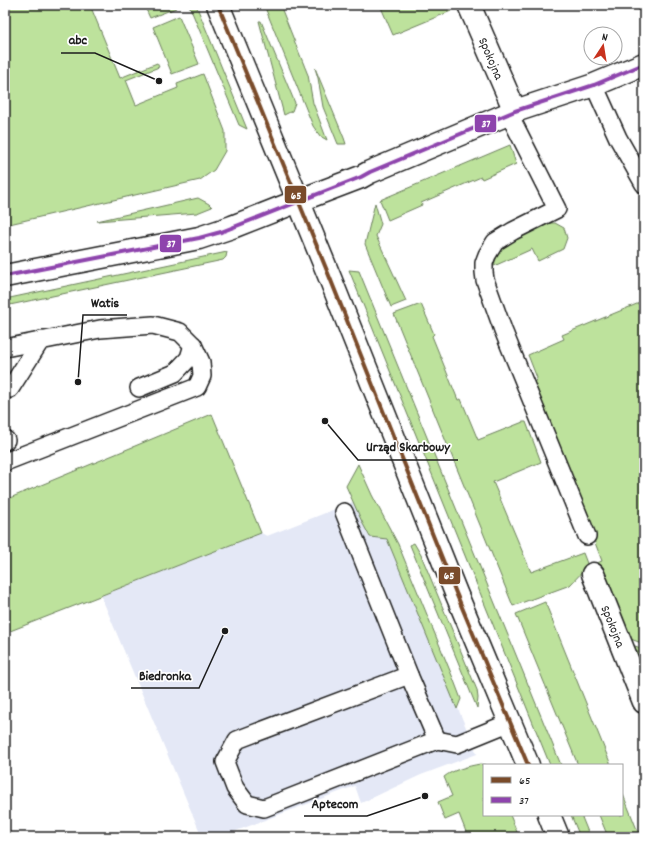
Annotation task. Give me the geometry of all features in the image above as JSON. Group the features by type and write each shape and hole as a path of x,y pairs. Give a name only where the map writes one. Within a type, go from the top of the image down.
{"street":[{"path":"218,5 456,593 528,764"},
{"name":"Spokojna","path":"469,5 512,113"},
{"path":"5,276 199,238 232,227 361,177 512,113 594,85 644,64"},
{"name":"Spokojna","path":"593,574 644,702"},
{"path":"549,816 558,837"}],"lane":[{"path":"594,85 618,138 644,184"},
{"path":"512,113 557,209 513,231 495,242 484,263 485,280 503,330 587,536"},
{"path":"5,348 100,329 153,325 180,332 193,345 201,362 202,376 197,387 5,462"},
{"path":"7,389 42,340"},
{"path":"139,388 175,373 189,358 193,345"},
{"path":"344,512 409,675 437,740"},
{"path":"409,675 237,740 225,762 235,788 248,804 264,808 437,740 457,744 511,722"}],"shaded area":[{"path":"353,502 370,537 387,538 477,754 421,775 361,803 355,786 220,837 202,837 101,596 261,533 267,536"}],"green space":[{"path":"5,5 90,5 120,78 157,63 159,67 126,80 136,105 178,88 177,84 203,74 225,131 225,151 214,170 200,180 5,225"},
{"path":"144,5 175,5 176,8 150,18"},
{"path":"189,5 196,5 247,129 239,125"},
{"path":"264,5 280,5 308,75 313,103 327,140 320,136 313,126"},
{"path":"380,5 448,5 451,11 393,35"},
{"path":"179,16 199,64 172,74 153,27"},
{"path":"259,21 261,21 295,103 292,111 284,115"},
{"path":"315,68 346,144 338,144 323,107"},
{"path":"510,145 516,164 482,179 481,177 421,203 422,205 388,220 380,200"},
{"path":"198,198 212,207 197,213 97,221"},
{"path":"375,203 381,224 376,236 406,301 391,307 365,244"},
{"path":"545,223 555,223 564,228 567,238 563,249 538,261 532,249 494,266 501,250 507,244"},
{"path":"227,252 226,257 223,260 5,306 5,299"},
{"path":"349,270 359,271 561,764 550,764"},
{"path":"644,301 644,644 628,638 597,563 602,561 534,383 537,378 528,355 564,339 562,335"},
{"path":"421,304 434,334 432,336 458,400 461,399 478,440 526,422 541,462 493,482 531,572 583,553 588,566 570,585 513,606 394,314"},
{"path":"212,414 261,533 5,633 5,500"},
{"path":"358,464 372,495 398,544 453,678 461,699 457,709 387,539 370,537 346,486"},
{"path":"414,543 421,555 477,690 477,708 410,545"},
{"path":"545,602 611,764 578,764 516,614"},
{"path":"632,645 644,649 644,674"},
{"path":"483,764 483,816 510,816 519,837 468,837 459,814 445,820 438,802 452,796 444,777 456,770"},
{"path":"623,794 638,832 644,829 644,837 608,837 599,816 623,816"},
{"path":"571,816 581,816 590,837 580,837"}],"transit line":[{"name":"65","path":"218,5 330,278 456,593 528,764"},
{"name":"37","path":"5,276 199,238 221,232 361,177 515,111 594,85 644,64"}],"place":[{"name":"abc","path":"159,81"},
{"name":"Watis","path":"78,382"},
{"name":"Urząd Skarbowy","path":"325,421"},
{"name":"Biedronka","path":"225,631"},
{"name":"Aptecom","path":"425,796"}]}
